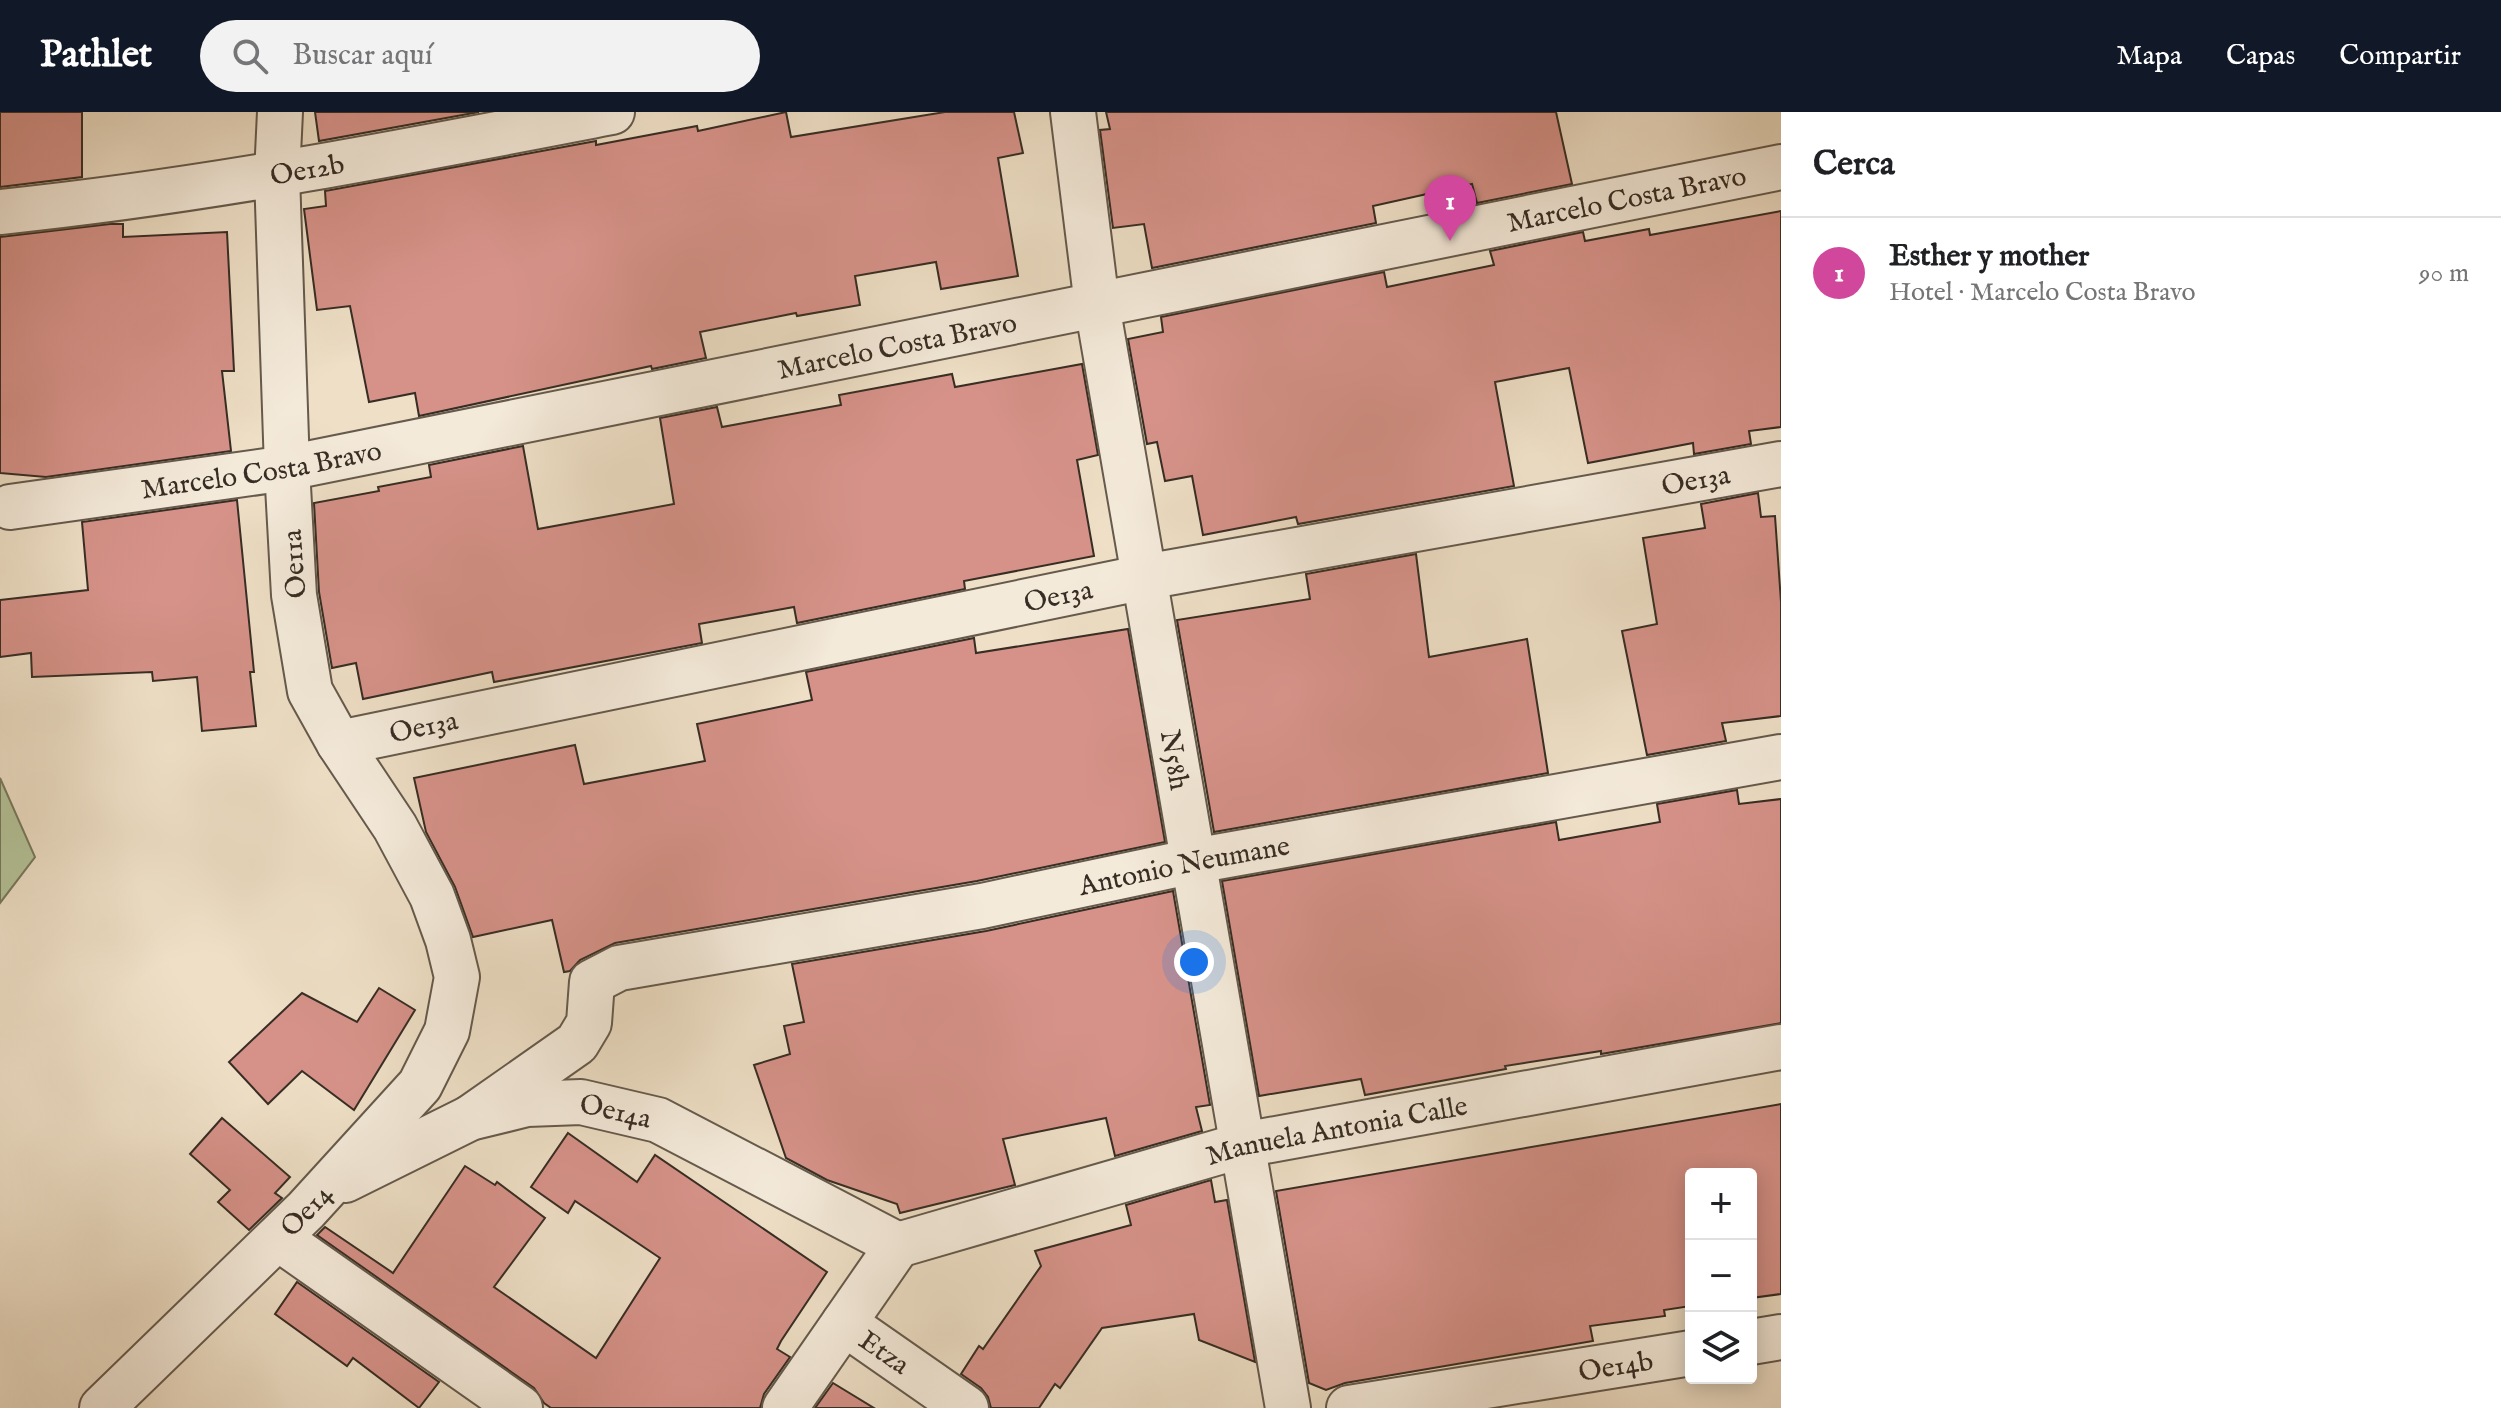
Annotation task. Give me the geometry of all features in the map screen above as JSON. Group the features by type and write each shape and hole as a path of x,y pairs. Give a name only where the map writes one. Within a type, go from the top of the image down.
{"street":[{"name":"Oe11a","path":"280,112 277,175 287,468 294,595 310,691 339,743 395,827 432,896 457,977"},
{"name":"Oe12b","path":"0,212 105,201 277,175 612,112"},
{"name":"N58h","path":"1073,112 1097,305 1288,1408"},
{"name":"Marcelo Costa Bravo","path":"10,507 287,468 1781,167"},
{"name":"Oe13a","path":"339,743 1145,577 1781,464"},
{"name":"Antonio Neumane","path":"470,1118 577,1043 589,1023 592,982 619,968 982,906 1194,861 1781,757"},
{"name":"Oe14","path":"102,1408 278,1238 420,1085 447,1031 457,977"},
{"name":"Manuela Antonia Calle","path":"898,1245 1243,1145 1781,1047"},
{"name":"Oe14a","path":"323,1191 470,1118 527,1104 581,1102 658,1120 898,1245"},
{"path":"278,1238 520,1408"},
{"path":"785,1408 898,1245"},
{"name":"Etza","path":"844,1323 966,1408"},
{"path":"1757,1341 1781,1337"},
{"name":"Oe14b","path":"1349,1408 1685,1354"}],"green space":[{"path":"0,778 35,857 0,903"}],"building":[{"path":"0,112 82,112 82,177 0,187"},
{"path":"315,112 479,112 319,141"},
{"path":"786,112 791,137 945,112 1014,112 1023,153 998,158 1018,276 941,289 936,262 855,276 860,305 797,316 796,313 700,332 706,358 652,369 651,366 419,416 415,393 369,402 350,306 317,310 304,209 326,206 325,191 596,141 596,145 697,126 698,131"},
{"path":"1106,112 1556,112 1572,184 1477,203 1472,184 1373,206 1376,223 1152,268 1144,224 1113,228 1100,130 1110,129"},
{"path":"1781,211 1781,427 1749,431 1751,444 1694,454 1693,443 1588,463 1569,368 1495,382 1514,486 1298,524 1296,517 1203,535 1192,476 1165,481 1157,442 1147,444 1128,339 1163,332 1161,317 1384,272 1387,287 1494,265 1490,251 1583,232 1585,241 1649,229 1650,235"},
{"path":"123,224 123,237 227,232 234,371 222,371 231,451 46,477 0,473 0,237"},
{"path":"1082,364 1098,455 1077,460 1094,556 964,581 965,589 797,623 794,607 699,624 702,643 494,682 492,672 363,699 356,663 332,668 319,592 314,503 431,477 429,465 523,446 538,529 674,504 660,418 717,407 722,427 841,405 839,395 952,374 955,387"},
{"path":"1758,493 1761,517 1775,516 1781,602 1781,716 1722,723 1726,741 1647,755 1622,631 1657,624 1643,538 1705,528 1701,504"},
{"path":"237,500 254,672 250,672 256,726 202,731 197,677 153,681 152,672 32,677 31,653 0,657 0,600 88,590 82,522"},
{"path":"1416,554 1429,657 1527,639 1548,773 1214,832 1177,620 1310,599 1306,574"},
{"path":"1128,629 1165,842 977,881 615,943 580,960 570,971 564,972 552,920 473,937 455,887 426,832 414,778 575,745 584,784 705,761 697,724 812,700 806,672 974,638 976,653"},
{"path":"1737,790 1739,804 1781,799 1781,1023 1601,1054 1601,1051 1505,1066 1506,1069 1365,1095 1361,1079 1259,1096 1222,881 1556,822 1559,840 1660,822 1657,804"},
{"path":"1173,891 1210,1105 1196,1107 1202,1131 1115,1156 1106,1118 1003,1139 1015,1185 900,1213 897,1204 827,1180 786,1158 754,1065 790,1054 784,1026 804,1022 792,964 986,931"},
{"path":"379,988 415,1010 354,1110 302,1071 268,1104 229,1062 302,993 357,1022"},
{"path":"1781,1104 1781,1294 1757,1297 1757,1168 1685,1168 1685,1307 1664,1310 1665,1316 1590,1326 1593,1341 1345,1383 1326,1390 1309,1383 1276,1191"},
{"path":"222,1118 290,1177 275,1193 282,1198 249,1230 218,1202 230,1190 190,1154"},
{"path":"568,1133 637,1182 655,1155 827,1272 777,1349 790,1357 764,1394 760,1408 551,1408 534,1388 317,1235 325,1227 393,1273 465,1166 495,1185 497,1182 545,1218 494,1287 596,1358 660,1258 575,1201 568,1213 531,1187"},
{"path":"1211,1180 1215,1202 1227,1200 1255,1362 1199,1340 1194,1314 1102,1328 1060,1388 1055,1384 1039,1408 991,1408 981,1388 961,1374 979,1346 983,1349 1041,1266 1035,1251 1131,1225 1126,1205"},
{"path":"297,1282 439,1382 419,1408 353,1358 347,1366 275,1314"},
{"path":"833,1383 874,1408 815,1408"}],"place":[{"name":"Esther y mother","path":"1450,241"}]}
